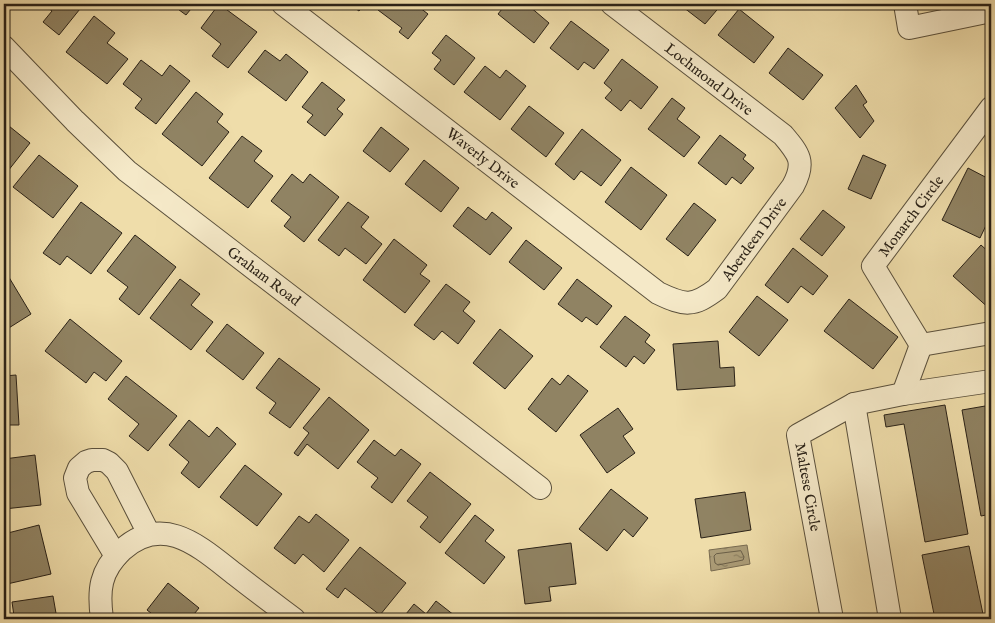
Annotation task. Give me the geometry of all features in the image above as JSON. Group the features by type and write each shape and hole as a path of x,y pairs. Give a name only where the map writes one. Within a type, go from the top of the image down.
{"street":[{"name":"Waverly Drive","path":"282,4 658,293 675,301 689,303"},
{"name":"Lochmond Drive","path":"612,4 783,135 795,149 800,159"},
{"path":"905,4 909,28 991,11"},
{"name":"Graham Road","path":"4,47 75,121 127,171 540,488"},
{"name":"Monarch Circle","path":"921,345 873,266 991,108"},
{"name":"Aberdeen Drive","path":"689,303 702,300 717,288 793,186 800,174 800,159"},
{"path":"903,394 921,345 991,334"},
{"name":"Maltese Circle","path":"832,619 798,435 854,404 903,394 991,381"},
{"path":"854,404 890,619"},
{"path":"116,556 78,494 75,478 79,468 86,462 101,460 110,463 117,471 149,534"},
{"path":"102,619 99,598 104,572 116,556 131,542 149,534 174,536 195,543 294,619"}],"water":[{"path":"747,545 750,564 711,571 709,550"}],"building":[{"path":"43,4 84,4 59,35 43,22 52,11"},
{"path":"171,4 195,4 186,15"},
{"path":"219,4 257,32 228,68 212,56 221,44 201,28"},
{"path":"349,4 365,4 359,11"},
{"path":"383,4 415,4 428,14 408,39 399,32 402,28 378,10"},
{"path":"506,4 531,4 529,6 549,23 534,43 498,14"},
{"path":"679,4 722,4 705,24"},
{"path":"739,9 774,37 754,63 718,35"},
{"path":"94,16 115,33 107,43 128,59 107,84 66,52"},
{"path":"571,21 609,50 594,69 584,62 578,70 550,48"},
{"path":"446,35 475,58 454,85 434,69 441,60 432,53"},
{"path":"788,48 823,75 803,100 769,73"},
{"path":"265,50 280,61 286,54 308,72 286,101 248,72"},
{"path":"622,59 658,87 641,109 630,100 621,111 605,98 612,90 604,83"},
{"path":"141,60 162,76 170,65 190,81 156,124 135,108 142,99 123,84"},
{"path":"485,66 500,78 506,70 526,86 500,120 464,92"},
{"path":"322,82 345,100 337,109 343,114 325,136 307,122 313,115 302,107"},
{"path":"856,85 867,102 863,105 874,121 860,138 835,108"},
{"path":"196,92 223,114 217,122 229,132 202,166 162,134"},
{"path":"672,98 685,108 677,119 700,137 684,157 648,129"},
{"path":"529,106 564,133 546,157 511,129"},
{"path":"4,122 30,143 4,176"},
{"path":"381,127 409,149 390,172 363,151"},
{"path":"582,129 621,160 601,186 581,171 574,180 555,164"},
{"path":"720,135 746,155 743,159 754,168 741,184 732,177 726,185 698,163"},
{"path":"242,136 262,151 254,161 273,176 248,208 209,178"},
{"path":"39,155 78,186 53,218 13,187"},
{"path":"863,155 886,165 871,199 848,189"},
{"path":"424,160 459,188 441,212 405,184"},
{"path":"631,167 667,195 641,230 605,202"},
{"path":"968,168 991,180 991,215 980,238 942,220"},
{"path":"292,174 303,183 310,174 339,197 304,242 284,226 291,217 271,201"},
{"path":"81,202 122,233 91,274 67,256 60,265 43,253"},
{"path":"348,202 369,217 361,227 382,244 366,264 345,248 339,256 318,240"},
{"path":"694,203 716,220 688,256 666,239"},
{"path":"468,207 486,220 492,212 512,228 490,255 453,226"},
{"path":"823,210 845,227 822,256 800,239"},
{"path":"135,235 176,267 139,315 119,299 128,287 107,271"},
{"path":"394,239 427,265 420,274 430,281 405,313 363,280"},
{"path":"526,240 562,268 544,290 509,262"},
{"path":"981,245 991,254 991,310 953,276"},
{"path":"793,248 828,276 813,295 801,286 788,303 765,285"},
{"path":"7,274 31,314 4,331 4,276"},
{"path":"180,279 200,294 191,305 213,322 191,350 150,318"},
{"path":"577,279 612,306 597,325 586,317 582,322 558,304"},
{"path":"446,284 470,302 463,311 475,321 458,344 442,331 434,340 414,325"},
{"path":"757,296 788,320 759,356 729,332"},
{"path":"849,299 898,337 873,369 824,331"},
{"path":"625,316 650,335 645,342 655,350 644,364 634,356 626,367 600,347"},
{"path":"70,319 122,361 106,381 94,372 86,383 45,351"},
{"path":"227,324 264,353 243,380 206,351"},
{"path":"500,329 533,356 505,389 473,363"},
{"path":"718,341 720,368 734,367 735,386 677,390 673,344"},
{"path":"279,358 320,389 290,428 269,413 276,403 256,388"},
{"path":"16,375 19,425 4,425 4,376"},
{"path":"568,375 588,391 556,432 528,409 552,378 560,385"},
{"path":"126,376 177,416 148,451 129,436 139,424 108,399"},
{"path":"329,397 369,430 338,469 307,444 298,456 294,453 309,433 303,428"},
{"path":"945,405 968,534 925,542 904,424 886,427 884,415"},
{"path":"991,405 991,514 981,516 962,410"},
{"path":"618,408 633,429 623,436 635,453 607,473 580,435"},
{"path":"189,420 209,437 217,427 236,444 199,488 181,473 189,462 169,445"},
{"path":"374,440 395,456 401,449 421,464 392,503 371,487 378,478 357,462"},
{"path":"35,455 41,505 4,509 4,459"},
{"path":"245,465 282,494 257,526 220,497"},
{"path":"430,472 471,504 440,543 420,527 428,517 407,501"},
{"path":"611,489 648,518 633,537 624,529 607,551 579,529"},
{"path":"745,492 751,530 701,538 695,499"},
{"path":"316,514 349,540 324,572 303,554 295,564 274,548 299,516 309,523"},
{"path":"475,515 494,530 485,541 505,557 484,584 445,553"},
{"path":"39,525 51,574 7,584 4,572 4,546 6,545 4,534"},
{"path":"571,543 576,584 549,587 551,601 525,604 518,550"},
{"path":"969,546 984,619 935,619 922,555"},
{"path":"360,547 406,583 380,615 345,588 338,598 326,589"},
{"path":"168,583 199,608 190,619 154,619 156,617 147,610"},
{"path":"53,596 57,619 4,619 14,616 12,602"},
{"path":"436,601 459,619 402,619 414,604 426,614"}]}
